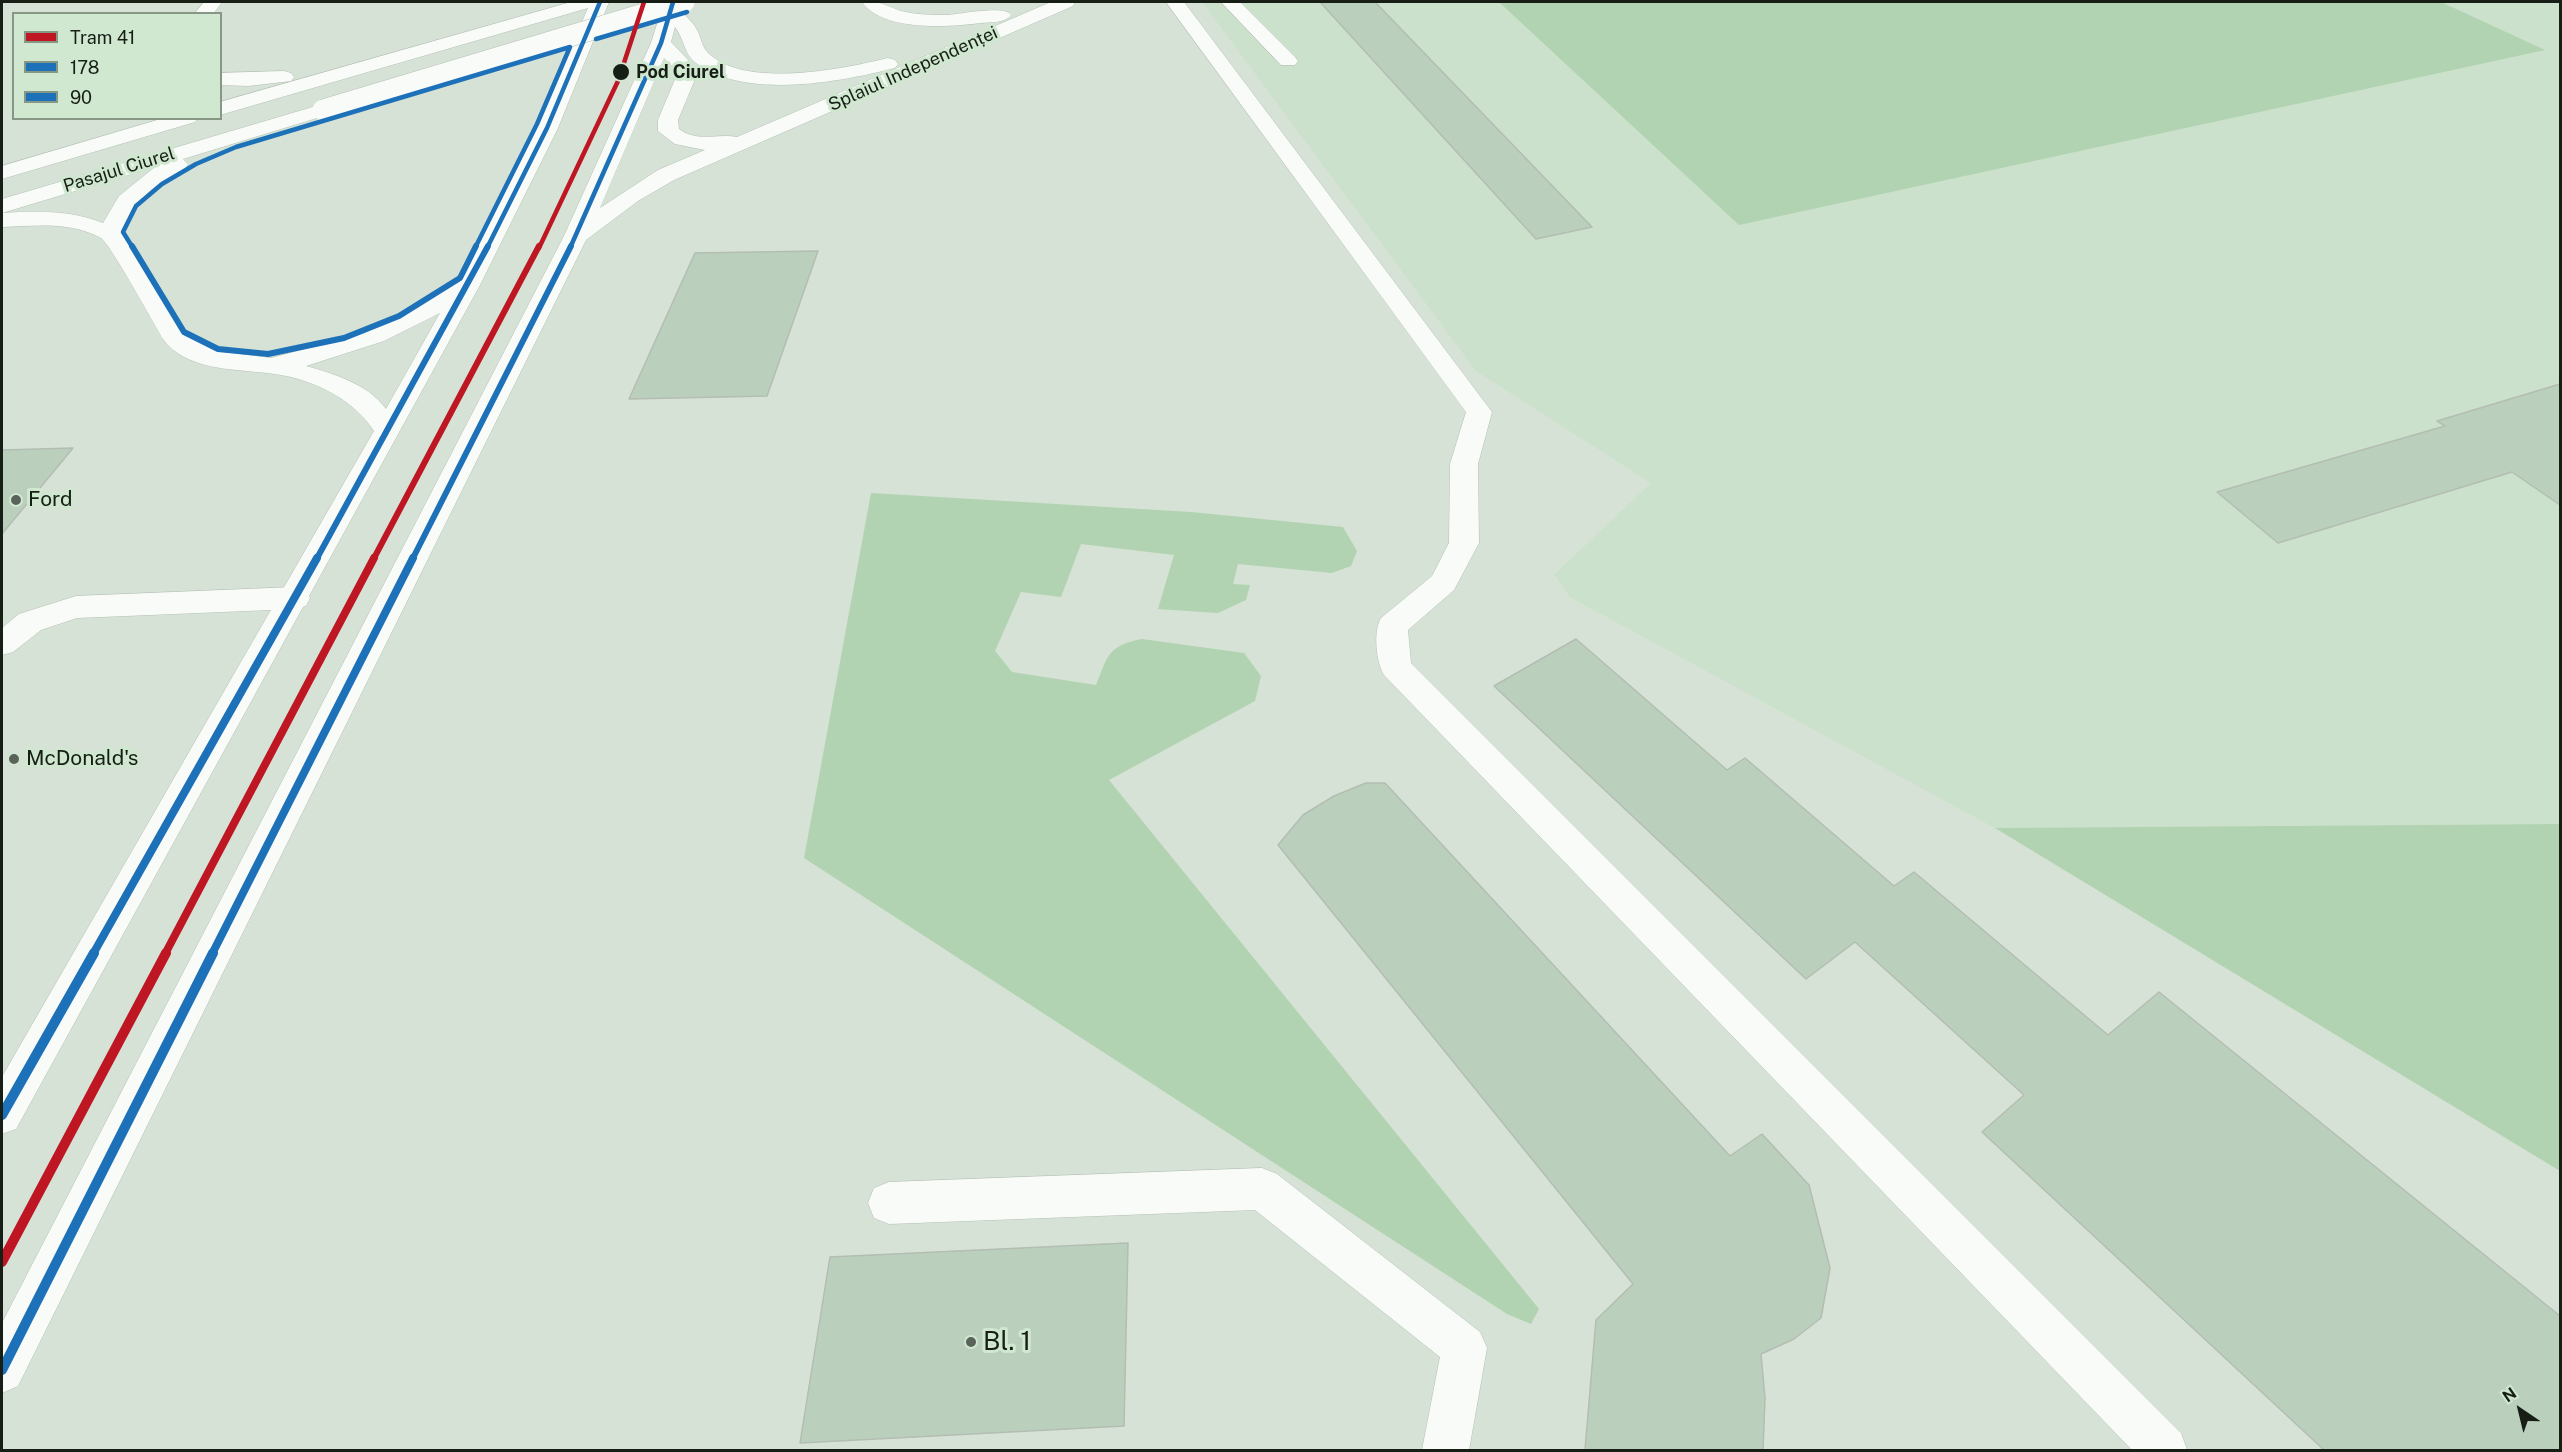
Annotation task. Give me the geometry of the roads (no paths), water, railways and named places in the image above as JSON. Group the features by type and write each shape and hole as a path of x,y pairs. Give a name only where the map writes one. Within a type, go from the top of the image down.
{"main road":[{"path":"222,108 590,2"},
{"path":"2,1115 295,598 468,285 547,128 600,2"},
{"path":"871,2 889,14 910,18 962,19 1002,15"},
{"path":"676,5 697,53 705,60 734,71 789,78 849,73 891,64 1032,2"},
{"name":"Splaiul Independenței","path":"576,236 648,185 1066,2"},
{"path":"1175,2 1262,121 1344,225 1479,412 1464,464 1464,543 1443,583 1392,626 1395,667 2164,1450"},
{"path":"1230,2 1288,62"},
{"path":"2,1371 576,236 676,5"},
{"name":"Pasajul Ciurel","path":"2,206 676,5"},
{"path":"222,78 258,79 309,73 473,35"},
{"name":"Splaiul Independenței","path":"661,43 686,70 686,77 668,120 672,134 686,140 706,144 761,135"},
{"name":"Pasajul Ciurel","path":"5,172 181,120"},
{"path":"5,172 94,124"},
{"path":"112,234 114,220 123,205 140,187 184,160 237,135"},
{"path":"2,220 46,218 77,221 112,234 176,339 184,346 215,359 242,364 269,365 304,374 354,394 369,405 387,430"},
{"path":"269,365 347,348 385,334 468,285"},
{"path":"2,644 30,622 76,607 295,598"},
{"path":"889,1203 1262,1189 1464,1348 1446,1450"}],"tram line":[{"name":"41","path":"2,1262 560,207 618,81 644,2"}],"place":[{"name":"Pod Ciurel","path":"621,72"},
{"name":"Ford","path":"16,500"},
{"name":"McDonald's","path":"14,759"},
{"name":"Bl. 1","path":"971,1342"}]}
